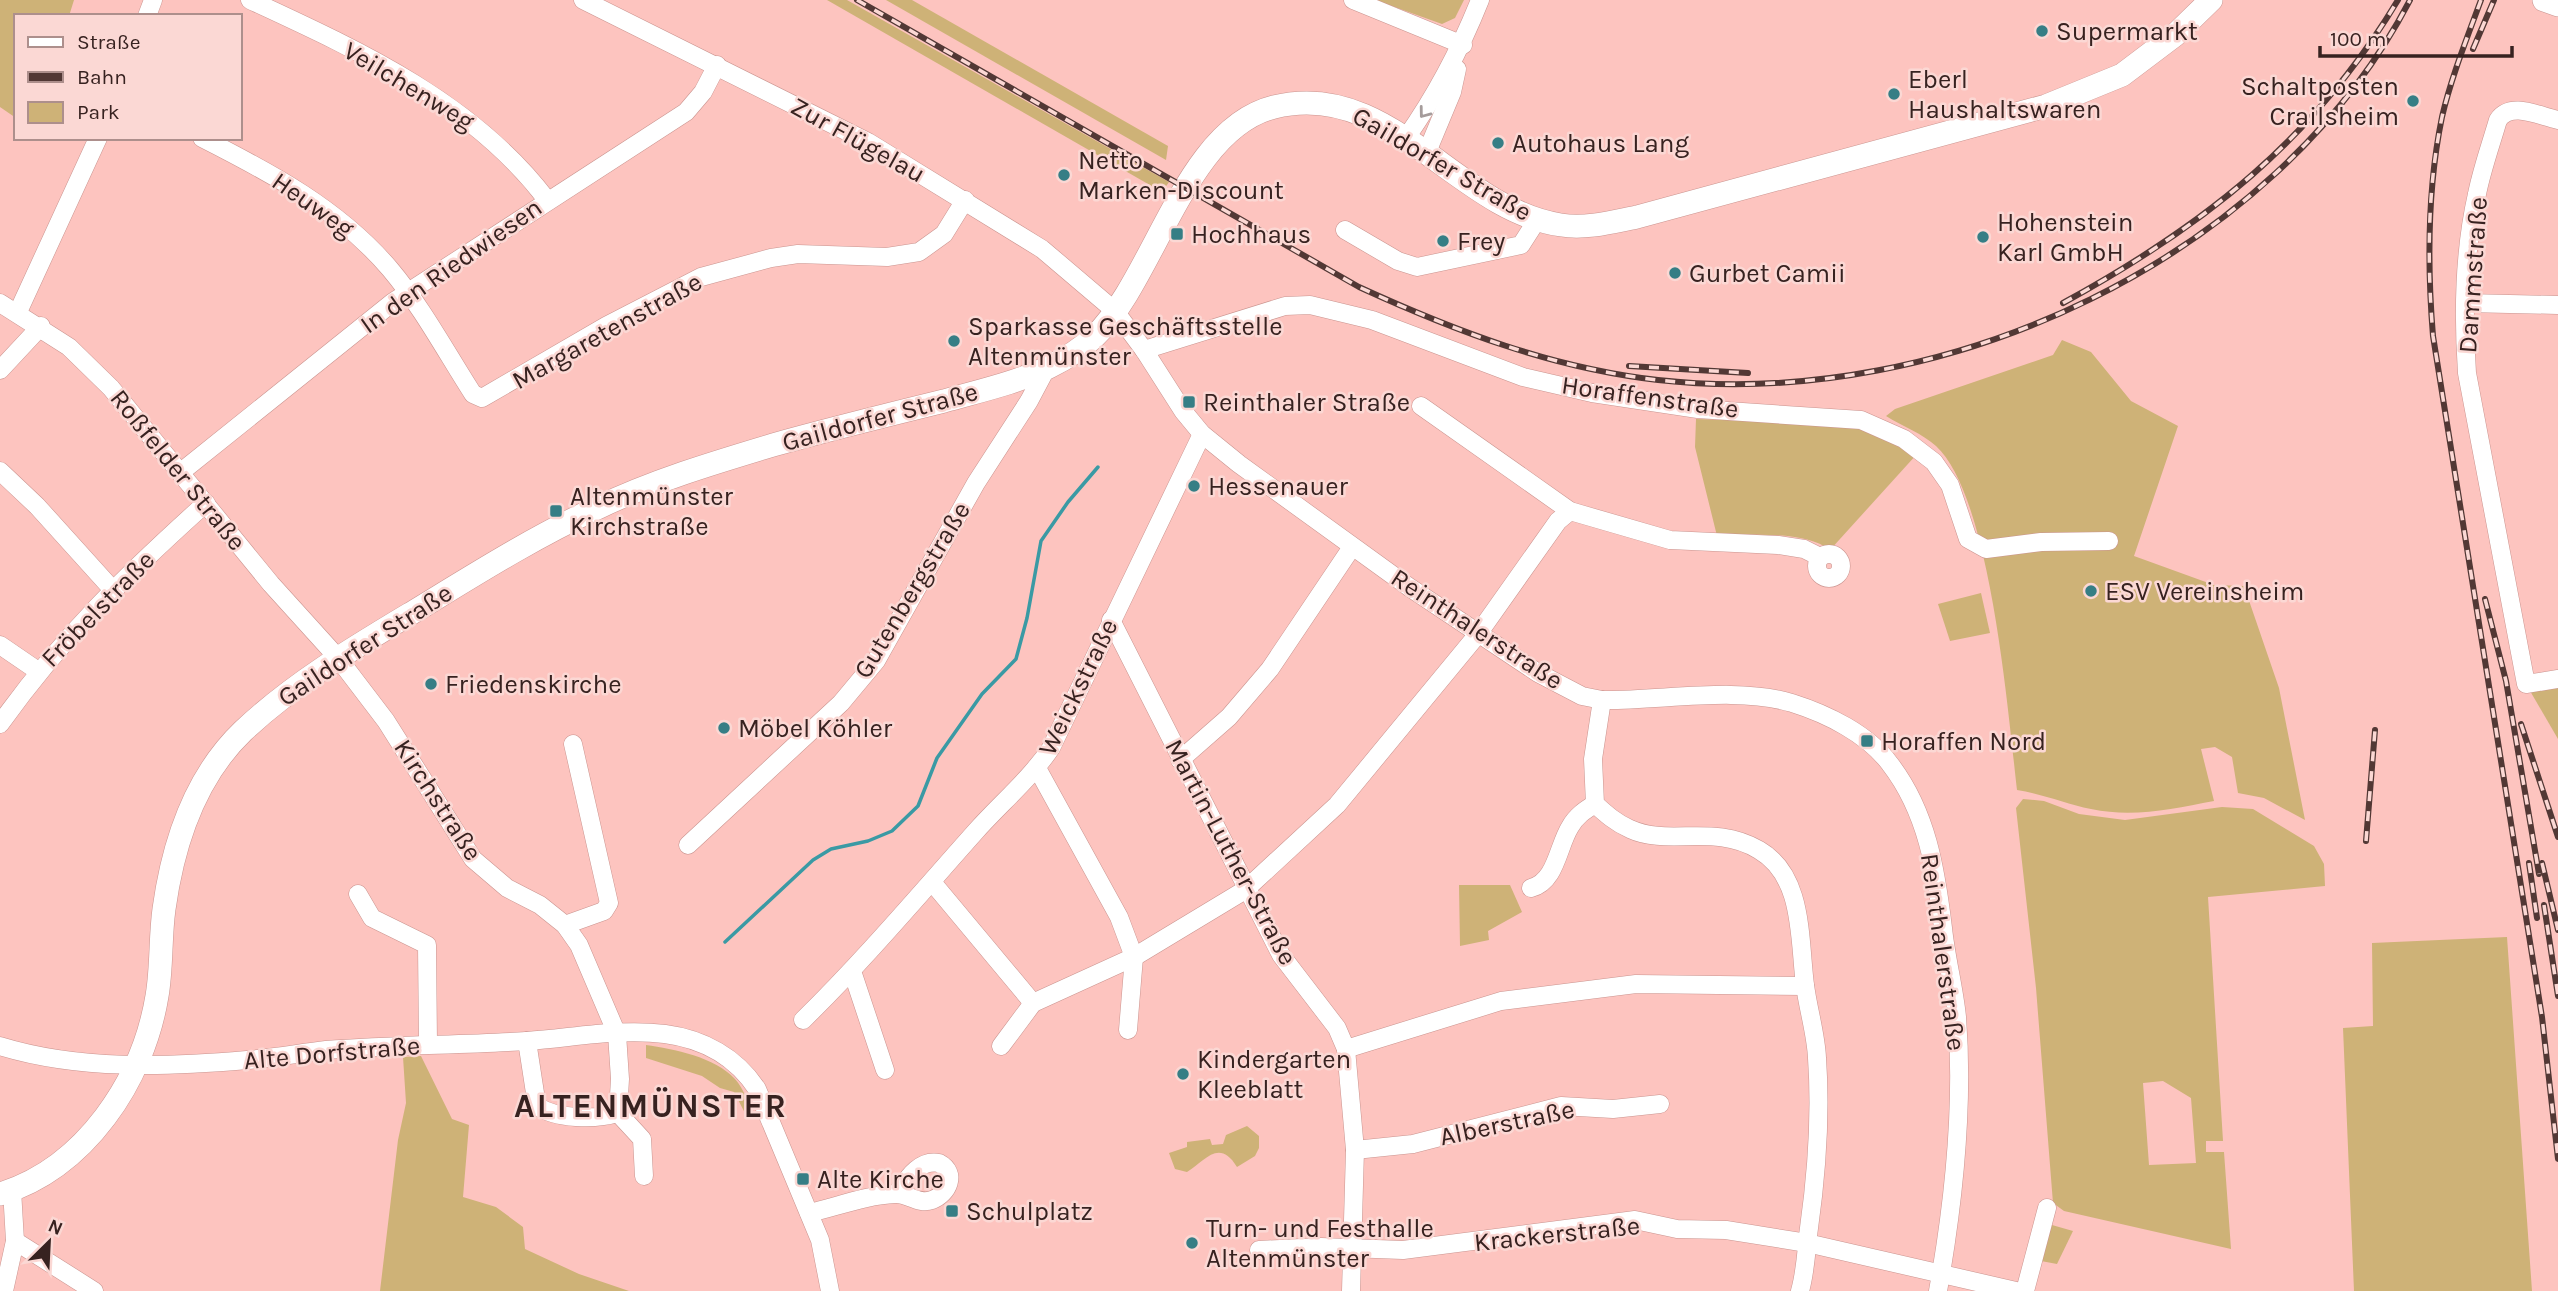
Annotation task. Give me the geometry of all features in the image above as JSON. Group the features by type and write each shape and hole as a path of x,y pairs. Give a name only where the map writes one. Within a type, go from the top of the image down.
{"main road":[{"name":"Gaildorfer Straße","path":"6,1192 42,1174 88,1138 113,1106 149,1032 157,996 164,913 173,859 202,784 223,751 274,702 338,658 488,566 588,512 635,491 757,450 985,390 1046,369 1071,355 1097,335 1115,311 1191,180 1216,146 1250,117 1271,107 1293,104 1336,105 1368,116 1406,138 1493,198 1537,220 1575,227 1637,217 2046,106 2122,75 2156,51 2209,0"},
{"path":"2544,0 2558,5"}],"street":[{"name":"Veilchenweg","path":"250,0 375,61 442,102 501,146 547,200"},
{"name":"Zur Flügelau","path":"583,0 868,142 1042,249 1115,311"},
{"path":"1353,0 1463,45"},
{"path":"1406,138 1434,100 1463,45 1480,0"},
{"path":"1427,152 1452,92 1463,45"},
{"name":"In den Riedwiesen","path":"181,472 408,292 686,112 703,92 717,65"},
{"name":"Dammstraße","path":"2558,120 2514,110 2502,114 2498,120 2477,193 2466,303 2467,373 2526,684 2558,679"},
{"path":"19,312 97,140"},
{"name":"Heuweg","path":"206,140 274,176 333,214 389,267 408,292"},
{"name":"Margaretenstraße","path":"408,292 473,394 482,398 606,326 701,277 771,258 798,254 887,257 919,252 944,234 965,201"},
{"path":"1345,230 1398,261 1426,268 1521,245 1537,220"},
{"name":"Roßfelder Straße","path":"0,303 41,326 89,365 271,583 338,658"},
{"path":"2466,303 2558,305"},
{"name":"Horaffenstraße","path":"1144,350 1285,306 1334,310 1373,320 1523,377 1592,393 1698,409 1838,417 1878,425 1904,439 1943,473 1968,539 1974,545 1993,549 2042,542 2109,541"},
{"name":"Reinthalerstraße","path":"1115,311 1183,411 1202,434 1352,547 1478,634 1559,685 1602,700 1740,696 1791,703 1823,716 1867,741 1889,762 1917,809 1929,844 1957,1015 1959,1082 1954,1180 1939,1282"},
{"path":"0,370 41,326"},
{"name":"Gutenbergstraße","path":"688,845 841,703 876,661 976,483 1029,401 1046,369"},
{"path":"1421,406 1570,511 1672,541 1778,545 1804,549 1820,557"},
{"name":"Weickstraße","path":"803,1020 852,971 1037,768 1051,748 1202,434"},
{"path":"0,471 37,506 112,589"},
{"name":"Fröbelstraße","path":"0,724 38,671 112,589 206,503"},
{"path":"1001,1046 1033,1003 1134,957 1245,890 1337,805 1478,634 1558,521 1570,511"},
{"path":"1180,760 1229,717 1270,669 1352,547"},
{"name":"Martin-Luther-Straße","path":"1111,620 1245,890 1281,956 1337,1027 1346,1049 1355,1150 1351,1291"},
{"path":"0,645 38,671"},
{"name":"Kirchstraße","path":"338,658 386,721 473,859 507,888 540,905 565,925 579,945 617,1034"},
{"path":"1595,804 1593,759 1602,700"},
{"path":"565,925 604,911 609,903 573,744"},
{"path":"1037,768 1119,917 1134,957 1128,1030"},
{"path":"1531,888 1540,885 1548,876 1570,826 1582,812 1595,804"},
{"path":"1595,804 1631,830 1652,835 1723,836 1753,846 1774,861 1788,880 1798,916 1805,986 1817,1056 1819,1119 1817,1171 1800,1291"},
{"path":"932,882 1033,1003"},
{"path":"358,894 372,918 427,946 428,1044"},
{"path":"852,971 885,1070"},
{"path":"1346,1049 1501,1001 1636,984 1805,986"},
{"path":"644,1177 642,1139 618,1113 620,1079 617,1034 666,1034 714,1049 743,1068 757,1089 820,1240 830,1291"},
{"name":"Alte Dorfstraße","path":"0,1046 36,1057 67,1061 136,1063 247,1060 324,1051 617,1034"},
{"path":"527,1041 537,1106 548,1113 605,1116 618,1113"},
{"name":"Alberstraße","path":"1355,1150 1413,1143 1561,1106 1613,1109 1660,1104"},
{"path":"4,1291 15,1241 6,1192"},
{"path":"809,1213 897,1194"},
{"path":"2025,1291 2047,1208"},
{"name":"Krackerstraße","path":"1259,1250 1403,1250 1635,1220 1678,1229 1726,1230 1807,1243 1939,1282 2016,1291"},
{"path":"15,1241 94,1291"}],"green space":[{"path":"0,0 74,0 70,14 14,14 14,117 0,107"},
{"path":"827,0 847,0 1169,182 1162,192"},
{"path":"886,0 912,0 1168,146 1166,160"},
{"path":"1375,0 1464,0 1455,18 1442,24"},
{"path":"2062,340 2091,352 2131,401 2178,426 2134,556 2214,585 2244,586 2279,688 2305,820 2264,798 2238,793 2232,757 2215,747 2201,749 2214,801 2122,813 2091,809 2017,790 1994,608 1971,510 1955,472 1936,446 1886,416 1895,409 2053,355"},
{"path":"1696,419 1855,424 1917,454 1830,550 1806,539 1791,537 1717,536 1695,447"},
{"path":"1981,593 1990,633 1950,641 1938,604"},
{"path":"2558,679 2558,739 2526,684"},
{"path":"2023,799 2044,801 2079,814 2125,820 2222,807 2253,809 2314,846 2324,864 2325,886 2208,897 2223,1141 2206,1141 2206,1152 2224,1152 2231,1249 2064,1211 2053,1203 2036,988 2016,808","holes":["2163,1081 2191,1098 2196,1163 2149,1165 2143,1083"]},
{"path":"1459,885 1510,885 1522,912 1488,931 1489,940 1460,946"},
{"path":"2507,937 2532,1291 2354,1291 2343,1028 2373,1026 2372,943"},
{"path":"646,1045 681,1052 727,1071 738,1083 754,1113 746,1115 734,1092 720,1088 702,1076 646,1058"},
{"path":"421,1056 452,1119 469,1125 463,1197 496,1207 523,1227 525,1249 579,1274 629,1291 380,1291 398,1140 406,1103 403,1057"},
{"path":"1247,1126 1259,1136 1259,1148 1255,1156 1237,1167 1230,1158 1218,1153 1212,1154 1187,1172 1175,1169 1169,1153 1187,1147 1187,1142 1210,1139 1212,1145 1223,1144 1226,1135"},
{"path":"2052,1225 2073,1231 2057,1264 2041,1261"}],"waterway":[{"path":"725,942 813,860 831,849 868,841 892,831 918,806 937,758 982,694 1016,659 1027,618 1041,541 1068,502 1098,467"}],"railway":[{"path":"857,0 1359,287 1395,303 1505,346 1580,367 1658,380 1767,383 1877,371 1986,342 2091,299 2188,242 2276,173 2351,92 2410,0"},
{"path":"2063,303 2163,243 2252,175 2330,96 2398,0"},
{"path":"2481,0 2450,88 2437,144 2430,226 2431,309 2433,336 2542,1017 2558,1159"},
{"path":"2473,49 2494,0"},
{"path":"1629,366 1748,373"},
{"path":"2485,599 2506,681 2539,874"},
{"path":"2521,724 2558,837"},
{"path":"2366,841 2375,730"},
{"path":"2529,863 2537,918"},
{"path":"2542,863 2558,930"},
{"path":"2544,905 2558,996"}],"place":[{"name":"Supermarkt","path":"2042,31"},
{"name":"Eberl Haushaltswaren","path":"1894,94"},
{"name":"Schaltposten Crailsheim","path":"2413,101"},
{"name":"Autohaus Lang","path":"1498,143"},
{"name":"Netto Marken-Discount","path":"1064,175"},
{"name":"Hochhaus","path":"1177,234"},
{"name":"Hohenstein Karl GmbH","path":"1983,237"},
{"name":"Frey","path":"1443,241"},
{"name":"Gurbet Camii","path":"1675,273"},
{"name":"Sparkasse Geschäftsstelle Altenmünster","path":"954,341"},
{"name":"Reinthaler Straße","path":"1189,402"},
{"name":"Hessenauer","path":"1194,486"},
{"name":"Altenmünster Kirchstraße","path":"556,511"},
{"name":"ESV Vereinsheim","path":"2091,591"},
{"name":"Friedenskirche","path":"431,684"},
{"name":"Möbel Köhler","path":"724,728"},
{"name":"Horaffen Nord","path":"1867,741"},
{"name":"Kindergarten Kleeblatt","path":"1183,1074"},
{"name":"Alte Kirche","path":"803,1179"},
{"name":"Schulplatz","path":"952,1211"},
{"name":"Turn- und Festhalle Altenmünster","path":"1192,1243"}],"district":[{"name":"ALTENMÜNSTER","path":"651,1106"}]}
